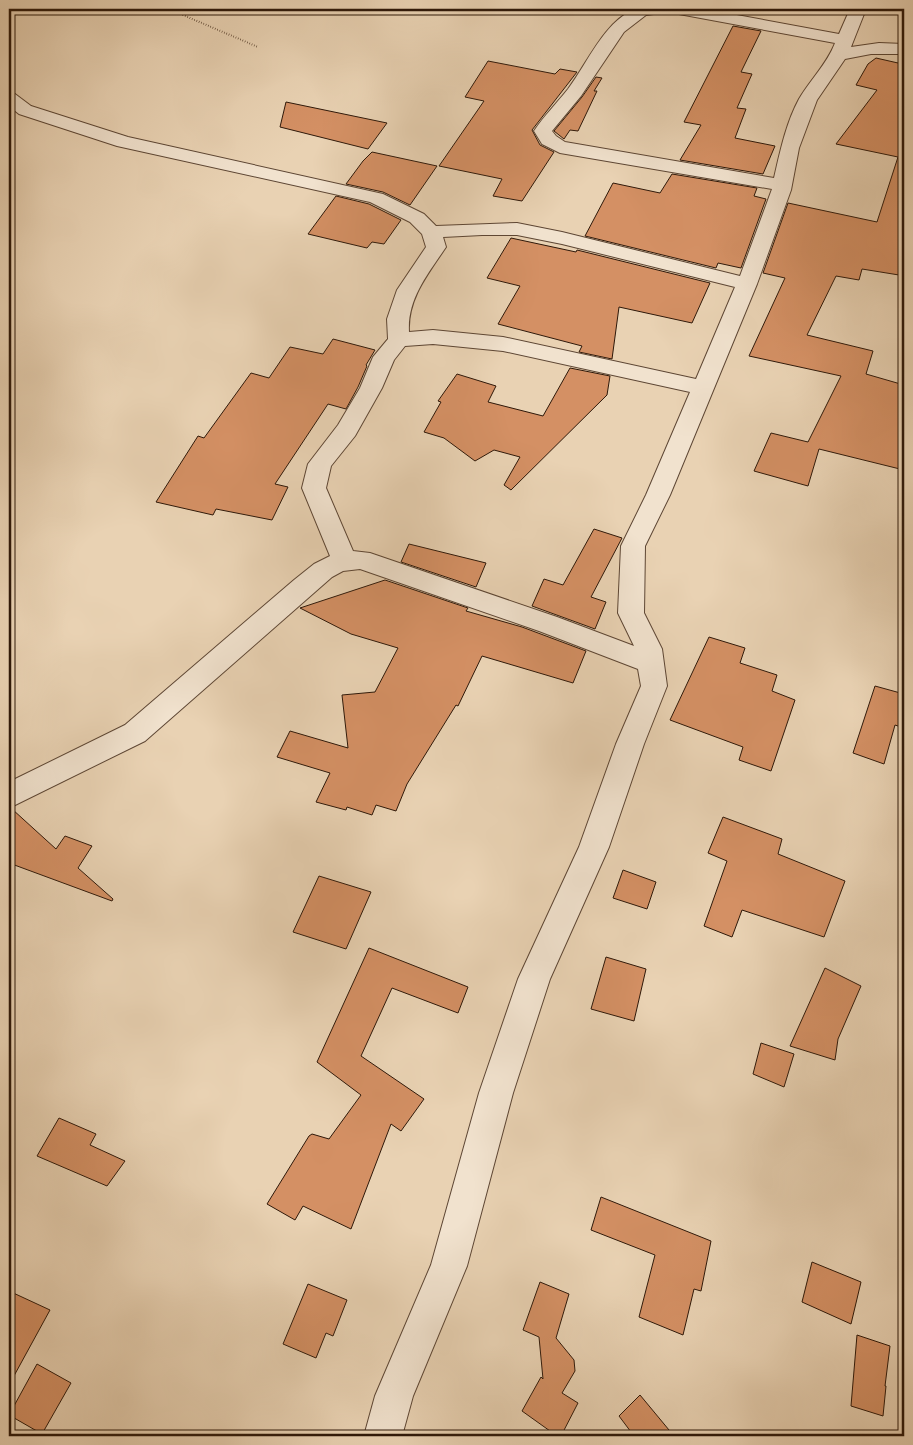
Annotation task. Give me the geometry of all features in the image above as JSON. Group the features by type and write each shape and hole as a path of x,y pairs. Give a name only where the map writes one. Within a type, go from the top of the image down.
{"street":[{"path":"663,9 640,11 622,24 606,41 592,66 562,110 543,131 549,140 560,147 570,149 782,186"},
{"path":"679,9 842,47 904,49"},
{"path":"383,1436 394,1396 449,1266 496,1093 534,979 594,847 630,744 654,686 649,650 631,612 633,546 658,496 746,284 782,186 790,148 808,100 842,47 858,9"},
{"path":"9,98 25,110 124,142 376,198 418,218 432,232 436,247 407,290 398,319 399,340"},
{"path":"432,232 517,229 562,238 746,284"},
{"path":"344,559 314,488 320,464 347,430 371,388 384,356 399,340 433,337 503,344 662,377 704,388"},
{"path":"9,796 136,733 303,587 332,564 344,559 361,560 548,624 651,663"}],"path":[{"path":"169,9 258,48"}],"building":[{"path":"733,26 761,31 741,72 752,74 737,108 746,109 735,138 775,146 763,174 680,160 701,125 684,122"},
{"path":"904,56 904,259 899,275 862,269 859,280 836,276 807,335 873,351 866,374 904,385 904,470 819,449 808,486 754,471 771,433 808,442 841,376 749,356 785,278 763,273 788,203 877,222 898,157 836,144 877,90 856,85 868,64 876,58 898,63"},
{"path":"488,61 555,74 560,69 577,72 532,130 540,145 554,152 522,201 493,196 502,179 439,166 484,101 465,97"},
{"path":"596,77 602,78 594,91 597,91 578,131 570,130 564,139 554,131"},
{"path":"286,102 387,123 368,149 280,127"},
{"path":"372,152 437,166 410,205 383,192 346,184"},
{"path":"672,174 757,188 754,196 766,199 741,268 718,263 716,268 585,236 613,183 660,193"},
{"path":"336,196 369,204 401,220 384,244 372,242 367,248 308,234"},
{"path":"511,238 576,252 577,250 710,283 692,323 619,307 612,359 579,352 582,346 498,324 520,286 487,278"},
{"path":"333,339 375,350 346,409 328,404 275,484 288,487 272,520 216,509 213,515 156,502 198,436 204,438 251,373 269,378 290,347 323,354"},
{"path":"570,368 610,376 607,395 511,490 504,485 520,457 494,450 475,461 444,438 424,432 441,402 438,401 457,374 496,386 488,402 543,416"},
{"path":"594,529 622,538 591,597 606,602 595,629 532,606 544,579 563,585"},
{"path":"409,544 486,563 476,587 401,562"},
{"path":"385,580 468,608 466,611 522,627 586,651 573,683 482,656 458,706 456,705 407,784 396,811 376,805 372,815 347,807 346,810 316,802 330,773 277,757 290,731 348,748 342,695 375,692 398,648 351,634 300,608"},
{"path":"709,637 745,648 740,663 777,675 772,691 795,700 771,771 739,760 743,747 670,720"},
{"path":"875,686 904,694 904,728 895,725 884,764 853,753"},
{"path":"12,809 56,849 65,836 92,846 78,868 113,899 112,901 9,863 9,810"},
{"path":"723,817 782,839 778,854 845,881 824,937 742,910 732,937 704,926 727,861 708,853"},
{"path":"623,870 656,882 647,909 613,898"},
{"path":"319,876 371,892 346,949 293,932"},
{"path":"369,948 468,987 458,1013 392,988 361,1056 424,1099 401,1131 391,1124 351,1229 303,1206 295,1220 267,1204 309,1136 312,1134 329,1139 361,1095 317,1062"},
{"path":"606,957 646,969 634,1021 591,1009"},
{"path":"825,968 861,986 838,1039 835,1060 790,1046"},
{"path":"761,1043 794,1054 784,1087 753,1074"},
{"path":"59,1118 96,1134 90,1145 125,1161 107,1186 37,1156"},
{"path":"601,1197 711,1241 701,1291 694,1289 683,1335 639,1317 655,1255 591,1230"},
{"path":"812,1262 861,1282 851,1324 802,1302"},
{"path":"540,1282 569,1294 556,1338 574,1360 575,1371 562,1393 578,1403 561,1436 557,1436 522,1411 541,1377 543,1379 539,1337 523,1330"},
{"path":"308,1284 347,1300 333,1336 326,1333 316,1358 283,1344"},
{"path":"9,1291 50,1310 9,1385"},
{"path":"857,1335 890,1346 883,1416 851,1406"},
{"path":"37,1364 71,1383 42,1434 9,1415"},
{"path":"640,1395 674,1436 634,1436 619,1416"}]}
